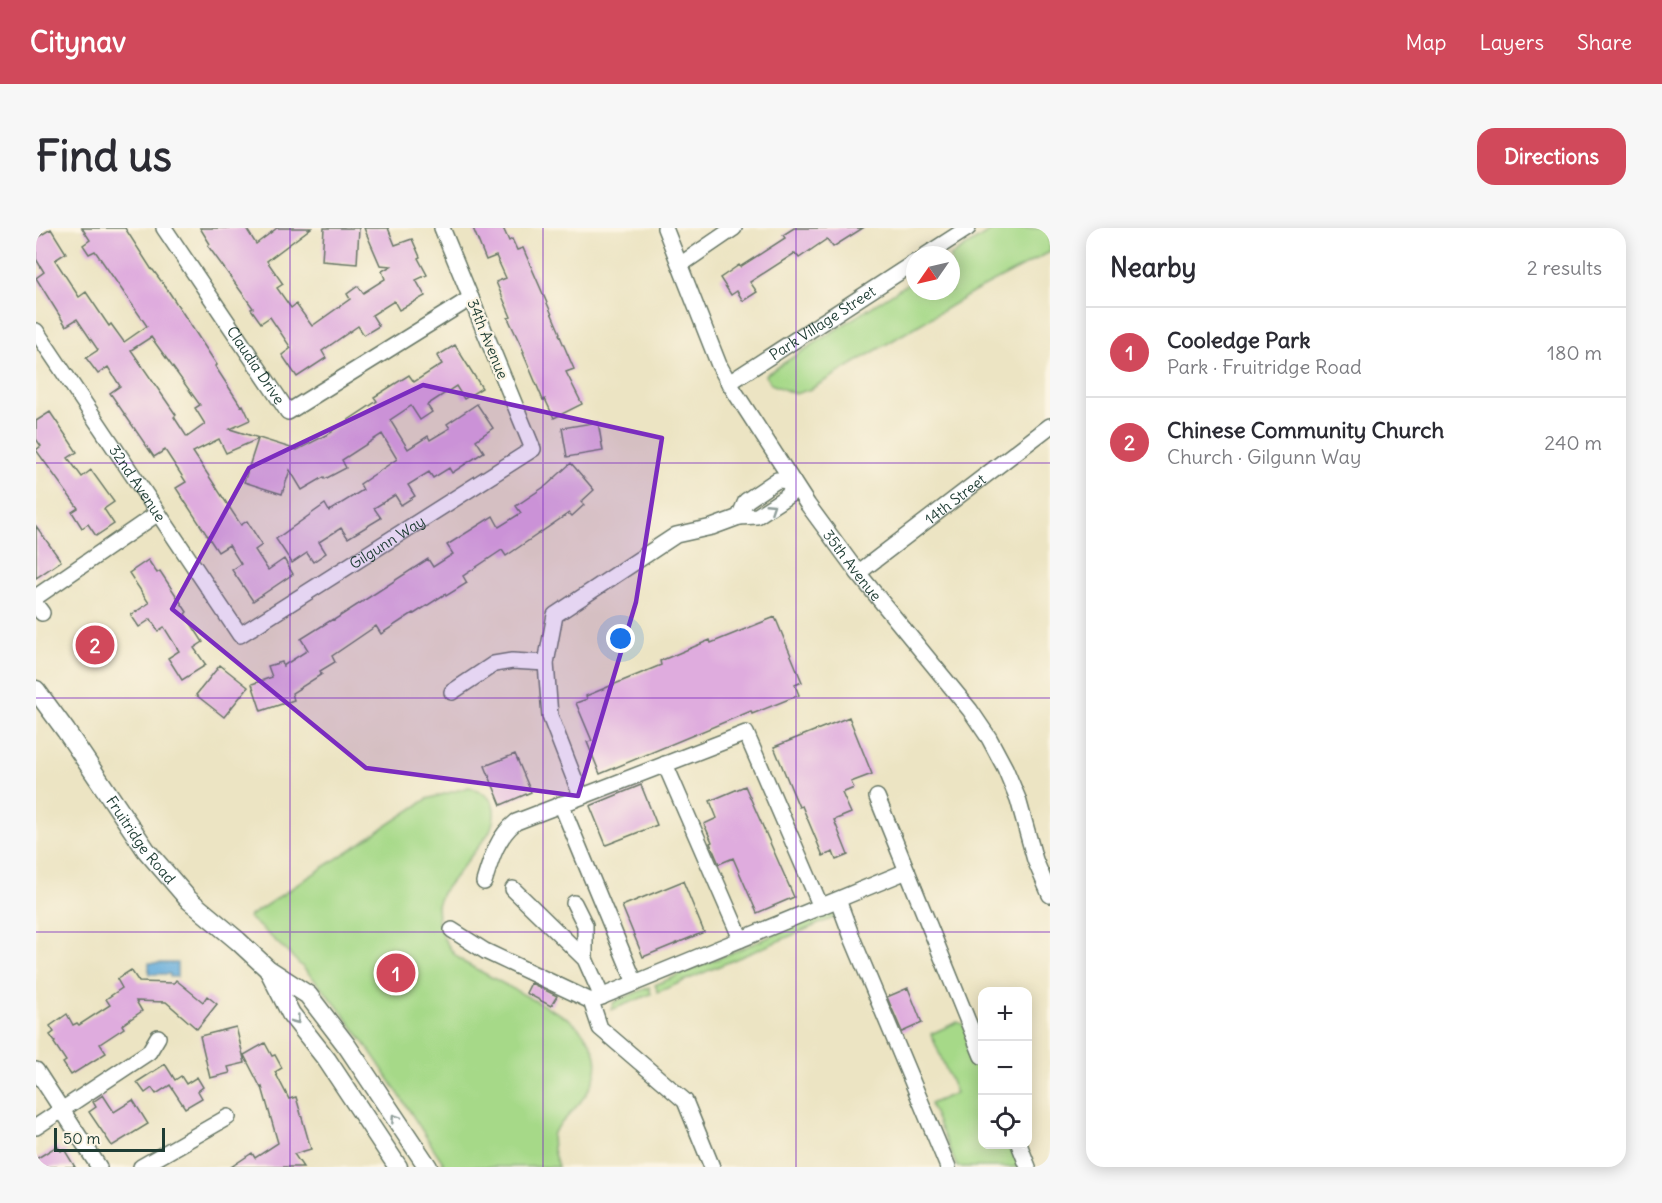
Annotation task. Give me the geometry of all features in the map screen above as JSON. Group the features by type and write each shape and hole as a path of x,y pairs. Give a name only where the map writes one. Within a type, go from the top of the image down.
{"main road":[{"name":"Fruitridge Road","path":"36,690 160,868 189,900 268,969 308,995 347,1046 428,1167"},
{"name":"Fruitridge Road","path":"268,969 291,1014 327,1060 398,1167"}],"street":[{"name":"Claudia Drive","path":"164,228 288,412 471,298"},
{"name":"34th Avenue","path":"442,228 533,450"},
{"name":"35th Avenue","path":"665,228 719,365 729,383 807,505 900,627 970,710 989,738 1005,768 1035,860 1050,895"},
{"path":"680,265 734,228"},
{"path":"940,246 968,228"},
{"name":"Park Village Street","path":"729,383 906,268"},
{"name":"32nd Avenue","path":"36,331 240,635"},
{"name":"14th Street","path":"858,573 1050,426"},
{"name":"Gilgunn Way","path":"240,635 533,450"},
{"path":"581,796 550,716 546,663 555,615 676,535 712,527 740,517 757,516 789,495 792,481"},
{"path":"36,597 158,513"},
{"path":"452,692 494,664 512,661 546,663"},
{"path":"484,882 498,843 507,829 516,822 746,733 821,907"},
{"path":"665,764 741,939"},
{"path":"877,797 978,1046"},
{"path":"561,804 635,983"},
{"path":"452,930 485,951 596,999 907,871"},
{"path":"513,889 585,958"},
{"path":"838,900 948,1167"},
{"path":"574,903 585,925 585,958 596,999 600,1028 685,1101 712,1167"},
{"path":"36,1127 149,1052 158,1037"},
{"path":"36,1070 99,1167"},
{"path":"141,1167 228,1117"},
{"path":"1021,1149 1028,1167"}],"highlighted area":[{"path":"423,385 662,438 636,602 578,796 366,768 172,609 249,468"}],"green space":[{"path":"995,228 1050,228 1050,252 974,292 811,389 795,394 771,384 765,375 906,285 906,300 960,300 960,250"},
{"path":"469,787 489,798 493,804 494,816 489,833 442,893 437,905 438,921 444,939 454,954 465,963 569,1019 589,1040 594,1050 596,1072 592,1083 586,1095 552,1135 558,1167 446,1167 371,1052 333,1001 299,963 248,917 427,799"},
{"path":"833,910 835,917 658,992 655,985"},
{"path":"649,987 651,994 611,1010 614,1002"},
{"path":"957,1022 963,1024 978,1060 978,1149 1015,1149 1022,1167 957,1167 930,1104 956,1093 931,1034"}],"water":[{"path":"149,963 177,963 177,977 170,977 170,974 149,974"}],"building":[{"path":"82,228 125,228 217,365 215,366 241,406 243,405 250,420 230,429 297,450 332,432 377,401 374,397 409,375 414,382 442,364 437,356 455,345 482,388 464,399 456,386 427,405 432,412 420,420 411,406 390,420 408,449 428,436 430,440 450,428 447,424 477,404 493,428 476,440 484,452 452,473 449,468 433,478 429,472 408,485 415,496 401,505 395,495 374,508 381,518 348,538 341,528 319,542 326,553 313,562 307,553 292,563 276,539 325,504 329,511 363,490 360,484 397,459 382,434 342,460 346,468 302,490 290,470 282,494 244,482 258,439 226,453 219,439 193,452 241,525 247,521 262,545 255,550 268,570 284,559 293,574 253,601 232,570 241,564 229,545 218,552 176,488 186,482 165,450 154,457 110,393 120,386 108,367 98,374 86,358 98,350 77,319 66,326 36,278 44,272 36,259 36,238 51,229 66,253 55,260 79,297 86,292 109,326 111,324 124,342 147,326 95,251 89,254 83,245 90,240","holes":["151,337 200,405 195,408 205,424 187,437 174,417 176,415 131,350"]},
{"path":"200,228 246,228 256,244 277,228 311,228 267,261 283,284 277,288 291,308 296,304 312,326 350,299 347,294 358,286 363,293 385,279 382,271 391,266 380,265 364,228 388,228 395,245 412,239 427,275 416,280 425,296 399,310 394,301 372,315 379,326 364,335 358,326 322,351 326,358 297,377 282,355 291,348 270,317 261,323 251,309 253,308 208,246 210,244"},
{"path":"324,228 359,228 357,264 322,261"},
{"path":"473,228 503,228 509,241 512,239 517,250 523,248 574,369 566,372 582,404 554,418 545,399 543,400 508,318 511,317 496,282 506,278 496,256 486,260"},
{"path":"794,228 863,228 833,247 827,239 799,258 795,253 750,282 757,292 743,301 737,291 731,295 720,278 785,238 783,235"},
{"path":"50,412 77,452 68,458 82,477 91,470 114,502 104,509 114,524 96,536 88,524 82,528 72,512 78,508 36,450 41,446 36,439 36,421"},
{"path":"598,422 603,451 567,457 562,428"},
{"path":"571,463 594,490 581,502 584,505 572,516 569,513 506,556 502,550 463,576 467,583 381,634 376,626 332,656 335,662 320,671 322,674 292,693 294,700 261,711 252,684 272,677 268,666 282,662 283,666 308,650 301,639 428,559 433,567 453,554 447,545 493,516 499,527 521,513 516,506 547,485"},
{"path":"36,526 61,561 36,578"},
{"path":"148,560 157,573 160,571 187,612 185,614 203,642 194,648 206,665 182,680 168,658 179,651 164,627 158,631 151,619 139,627 131,615 149,603 129,573"},
{"path":"775,617 802,682 795,685 799,695 752,714 751,711 600,774 587,742 592,741 576,703 587,699 586,696 661,665 660,661"},
{"path":"220,665 248,687 224,717 196,695"},
{"path":"849,717 872,774 851,782 854,788 842,793 851,813 834,820 848,855 836,860 833,852 823,856 774,747"},
{"path":"515,754 531,792 501,805 485,766"},
{"path":"641,785 657,825 606,845 590,806"},
{"path":"745,786 794,897 757,913 733,858 719,864 704,824 717,818 710,801"},
{"path":"683,881 704,932 643,957 622,906"},
{"path":"131,970 139,982 174,983 176,980 203,1002 207,996 217,1004 197,1029 166,1002 136,1001 142,1011 122,1025 124,1028 100,1044 106,1053 71,1075 63,1063 66,1061 50,1035 54,1032 50,1026 67,1014 73,1025 77,1023 79,1025 110,1005 106,999 122,988 117,979"},
{"path":"531,983 557,996 551,1006 526,993"},
{"path":"908,988 922,1023 902,1032 887,997"},
{"path":"236,1027 245,1063 228,1067 230,1073 210,1078 200,1036"},
{"path":"265,1043 282,1068 275,1072 289,1099 296,1097 311,1149 294,1154 303,1167 231,1167 252,1153 255,1158 278,1143 262,1087 244,1055"},
{"path":"165,1064 175,1080 181,1076 186,1084 197,1077 203,1087 198,1091 202,1098 185,1108 170,1085 156,1094 152,1088 145,1093 137,1082"},
{"path":"103,1095 114,1112 133,1100 148,1124 112,1146 89,1112 96,1107 93,1102"},
{"path":"57,1146 61,1151 64,1149 75,1167 36,1167 36,1159"}],"place":[{"name":"Chinese Community Church","path":"95,645"},
{"name":"Cooledge Park","path":"396,973"}]}
